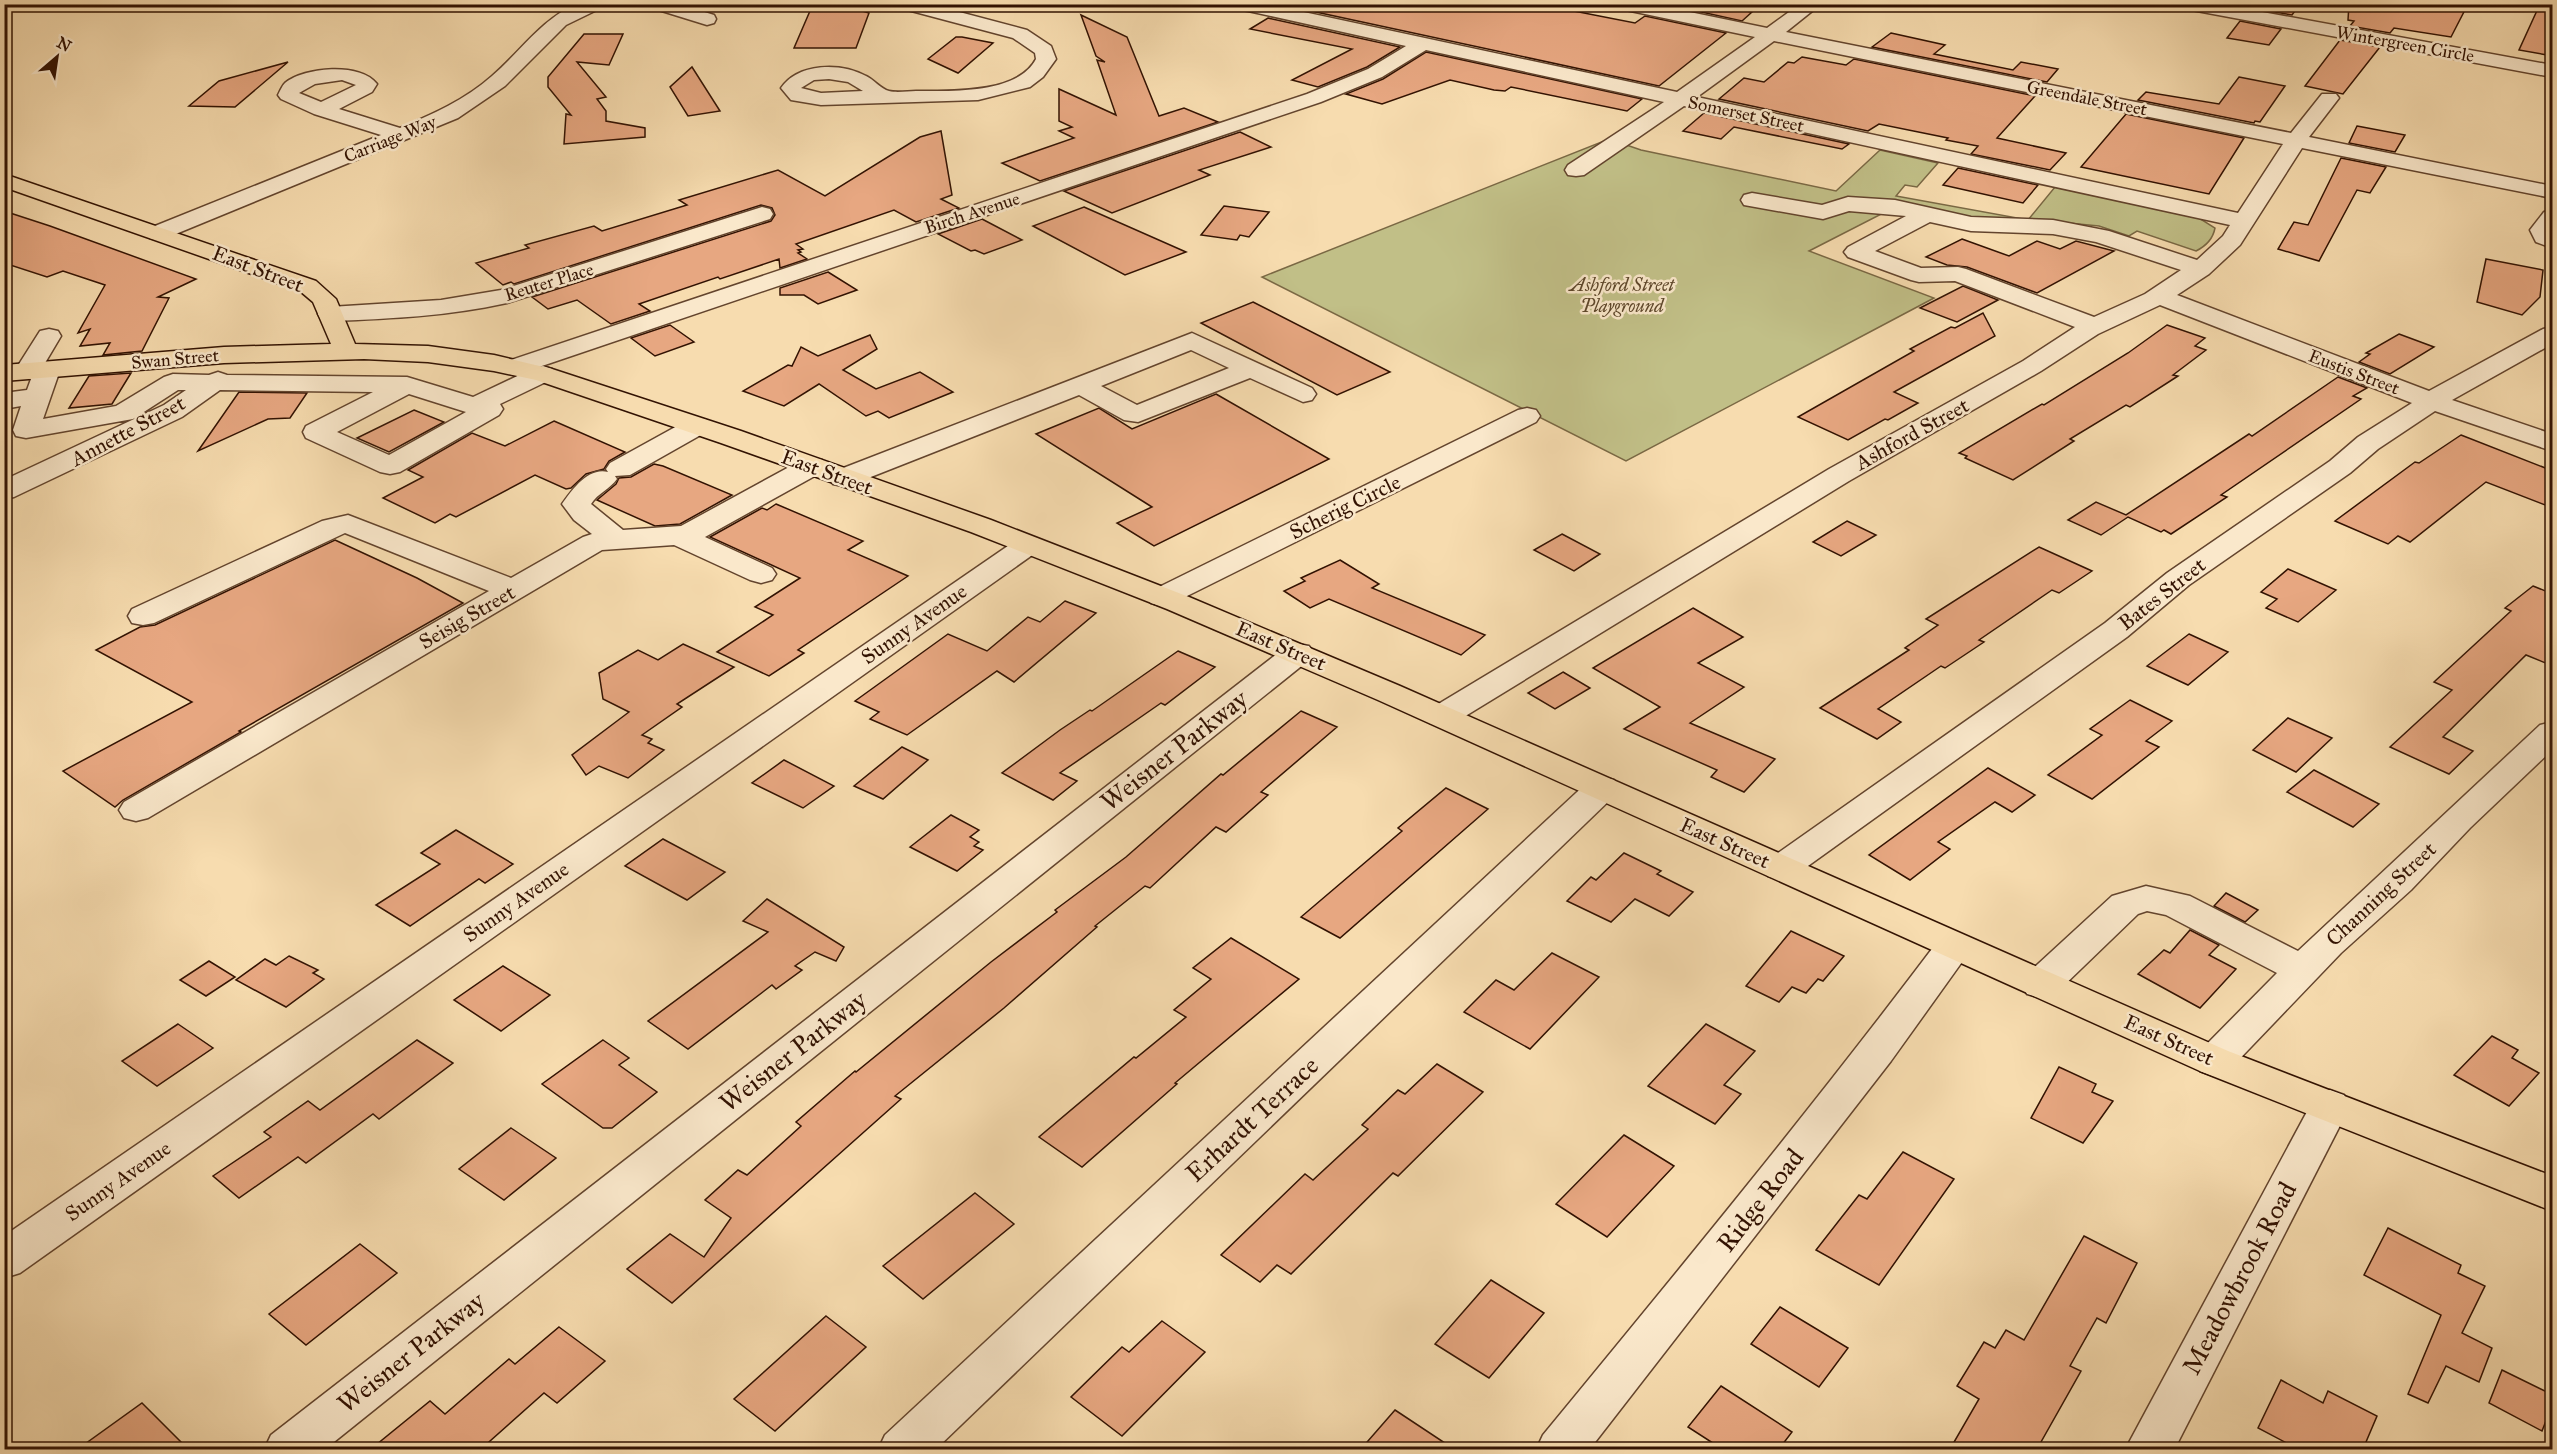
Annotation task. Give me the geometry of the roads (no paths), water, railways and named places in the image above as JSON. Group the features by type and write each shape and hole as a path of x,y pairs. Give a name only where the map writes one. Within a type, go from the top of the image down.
{"main road":[{"name":"East Street","path":"4,180 308,286 324,299 346,351 428,354 514,367 543,374 827,472 1028,545 1162,597 1442,716 2214,1061 2553,1194"},
{"name":"Swan Street","path":"26,372 242,354 346,351"}],"street":[{"name":"Carriage Way","path":"158,233 470,105 516,66 558,20 568,13 595,4"},
{"path":"658,4 707,20"},
{"path":"883,97 989,93 1014,86 1030,78 1042,69 1046,59 1044,50 1020,34 906,4"},
{"name":"Greendale Street","path":"1621,4 2553,192"},
{"path":"1576,170 1772,35 1812,4"},
{"name":"Wintergreen Circle","path":"2186,4 2553,71"},
{"name":"Somerset Street","path":"1248,6 1330,16 1423,44 2245,221"},
{"name":"Birch Avenue","path":"514,367 1314,98 1375,73 1423,44"},
{"name":"Ashford Street","path":"1442,716 1839,475 2032,366 2095,326 2158,296 2201,268 2232,240 2296,140 2329,98"},
{"path":"321,110 401,135"},
{"path":"1752,201 1823,212 1848,204 1894,207 1971,224 2053,227 2101,236 2201,268"},
{"name":"Reuter Place","path":"330,314 432,309 472,304 507,296 762,214"},
{"path":"1925,215 1856,252 1919,275 1958,274 2095,326"},
{"path":"2553,217 2541,230 2544,237 2553,242"},
{"name":"Eustis Street","path":"2158,296 2431,402 2553,443"},
{"name":"Bates Street","path":"1781,868 2098,642 2230,541 2340,467 2368,443 2452,388 2553,334"},
{"path":"38,396 26,372 49,336"},
{"name":"Seisig Street","path":"136,810 593,543 615,537 689,534 827,472 1081,385 1192,341 1303,394"},
{"path":"269,384 298,352"},
{"name":"Annette Street","path":"4,491 62,466 173,411 224,376 242,354"},
{"path":"1081,385 1133,414 1138,414 1250,369"},
{"path":"475,406 543,374"},
{"path":"15,433 124,413 173,382 407,385 490,409 390,466 316,432 407,385"},
{"path":"4,401 38,396"},
{"path":"15,433 38,396"},
{"name":"Scherig Circle","path":"1162,597 1527,416"},
{"path":"615,537 584,514 576,504 585,491 697,426"},
{"path":"143,616 332,526 348,524 513,590"},
{"path":"679,536 761,574"},
{"name":"Sunny Avenue","path":"4,1260 1028,545"},
{"name":"Weisner Parkway","path":"288,1449 1298,653"},
{"name":"Channing Street","path":"2214,1061 2328,944 2398,881 2458,820 2544,751"},
{"name":"Erhardt Terrace","path":"902,1449 1602,788"},
{"path":"2042,984 2125,905 2146,898 2177,905 2303,970"},
{"name":"Ridge Road","path":"1560,1449 1726,1244 1877,1051 1954,946"},
{"name":"Meadowbrook Road","path":"2149,1449 2330,1106"}],"park label":[{"name":"Ashford Street Playground","path":"1622,295"}]}
